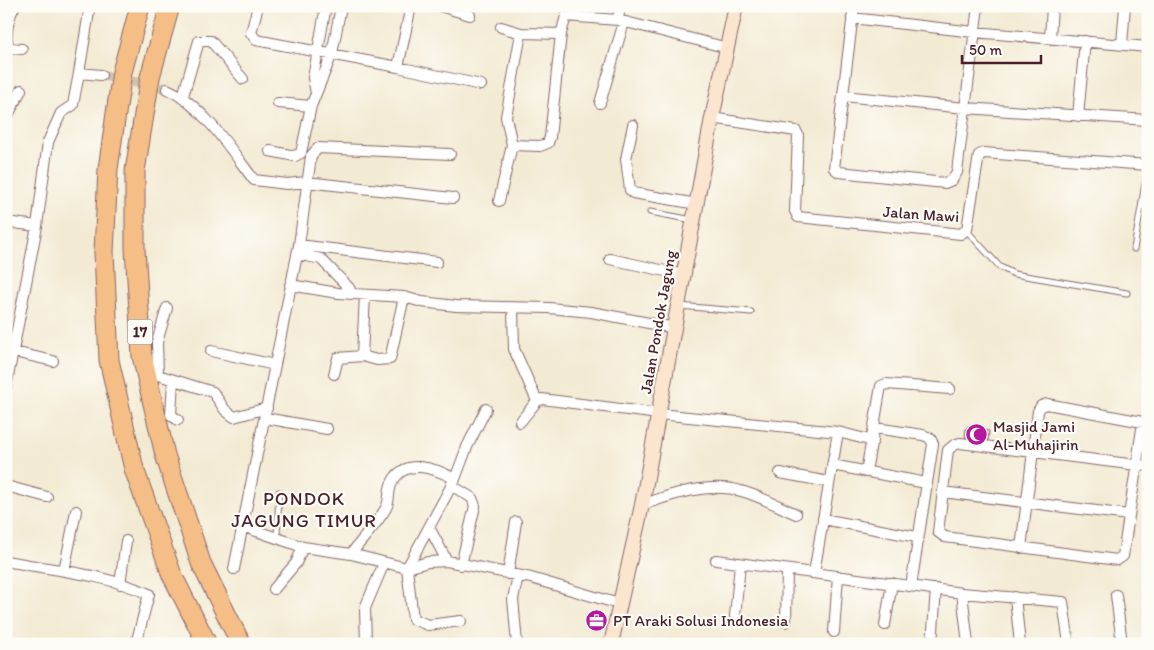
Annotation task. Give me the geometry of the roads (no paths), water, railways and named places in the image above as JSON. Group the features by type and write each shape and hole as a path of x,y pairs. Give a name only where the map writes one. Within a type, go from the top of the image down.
{"highway":[{"name":"17","path":"140,6 122,72 108,169 104,252 109,360 134,469 172,575 207,644"},
{"name":"17","path":"170,6 150,77 135,171 135,249 142,356 165,455 201,563 241,644"}],"street":[{"path":"6,386 37,226 48,142 61,113 73,105 90,6"},
{"path":"258,6 251,33 254,39 398,66 481,85"},
{"path":"316,93 313,78 326,6"},
{"path":"270,151 295,156 302,153 311,106 332,54 341,6"},
{"path":"398,66 411,6"},
{"path":"440,6 470,15"},
{"path":"600,104 621,21 620,6"},
{"name":"Jalan Pondok Jagung","path":"610,644 642,505 712,118 736,6"},
{"path":"854,6 834,168 837,172 945,183 952,180 957,172 978,6"},
{"path":"1050,38 1052,6"},
{"path":"1122,45 1125,6"},
{"path":"11,10 8,45 10,48 22,49"},
{"path":"512,145 540,146 548,142 561,34 564,17 568,15 621,21 728,48"},
{"path":"852,18 974,32 1148,47"},
{"path":"501,27 521,33 526,31 561,34"},
{"path":"499,201 512,145 506,117 521,33"},
{"path":"183,96 199,41 211,42 243,79"},
{"path":"1078,116 1085,41"},
{"path":"79,73 102,74"},
{"path":"167,89 183,96 220,137 254,180 287,184 306,182 453,198"},
{"path":"6,119 21,90"},
{"path":"843,96 965,108 1148,120"},
{"path":"278,103 311,106"},
{"name":"Jalan Mawi","path":"712,118 796,131 798,135 795,211 798,217 958,234 967,231 979,154 1148,165"},
{"path":"633,125 626,159 630,190 633,193 697,204"},
{"path":"234,569 298,249 311,156 318,148 450,154"},
{"path":"6,222 37,226"},
{"path":"298,249 437,262"},
{"path":"298,249 321,259 350,288 352,294"},
{"path":"610,259 684,275"},
{"path":"290,286 352,294 404,297 422,302 456,306 549,308 591,312 675,328"},
{"path":"362,356 365,295"},
{"path":"334,374 338,358 362,356 377,360 390,359 404,297"},
{"path":"168,308 157,342 157,374 213,392 225,410 234,417 266,413 327,429"},
{"path":"513,308 514,349 537,401"},
{"path":"210,350 275,365"},
{"path":"14,352 54,361"},
{"path":"173,380 171,415 178,420"},
{"path":"866,472 873,441 881,386 886,384 950,389"},
{"path":"537,401 838,432 873,441"},
{"path":"520,422 537,401"},
{"path":"1021,548 1032,452 1038,411 1041,406 1047,404 1145,422 1137,465 1123,556 1116,560 1021,548 945,537 938,532 938,525 948,450 954,445 960,444 1032,452 1137,465 1148,466"},
{"path":"461,621 428,625 413,619 407,568 453,482 467,447 486,409"},
{"path":"875,428 930,438 933,444 917,537 911,586"},
{"path":"814,573 838,432"},
{"path":"832,465 926,483"},
{"path":"350,554 386,507 388,494 397,477 418,466 432,468 472,498 475,506 461,565"},
{"path":"780,473 829,482"},
{"path":"6,486 47,497"},
{"path":"642,505 670,495 707,488 741,491 796,514"},
{"path":"942,492 1129,515"},
{"path":"64,571 76,511"},
{"path":"823,519 917,537"},
{"path":"516,522 513,599 517,644"},
{"path":"242,526 303,547 350,554 384,564 407,568 428,562 447,561 513,575 619,604"},
{"path":"428,527 447,561"},
{"path":"120,584 126,541"},
{"path":"274,589 296,564 303,547"},
{"path":"716,560 962,593 1063,602 1069,644"},
{"path":"6,561 64,571 120,584 149,594 136,644"},
{"path":"366,644 365,608 384,564"},
{"path":"735,616 740,564"},
{"path":"786,622 787,570"},
{"path":"834,632 838,576"},
{"path":"885,625 892,584"},
{"path":"932,644 936,589"},
{"path":"962,593 968,644"},
{"path":"1116,595 1122,644"},
{"path":"1015,597 1020,644"}],"lane":[{"path":"1134,249 1148,165"},
{"path":"650,212 694,220"},
{"path":"967,231 1000,267 1014,274 1127,293"},
{"path":"679,306 751,312"},
{"path":"277,538 279,492"}],"tunnel":[{"path":"101,75 167,89"}],"place":[{"name":"Masjid Jami Al-Muhajirin","path":"977,435"},
{"name":"PT Araki Solusi Indonesia","path":"597,620"}],"district":[{"name":"PONDOK JAGUNG TIMUR","path":"304,509"}]}
